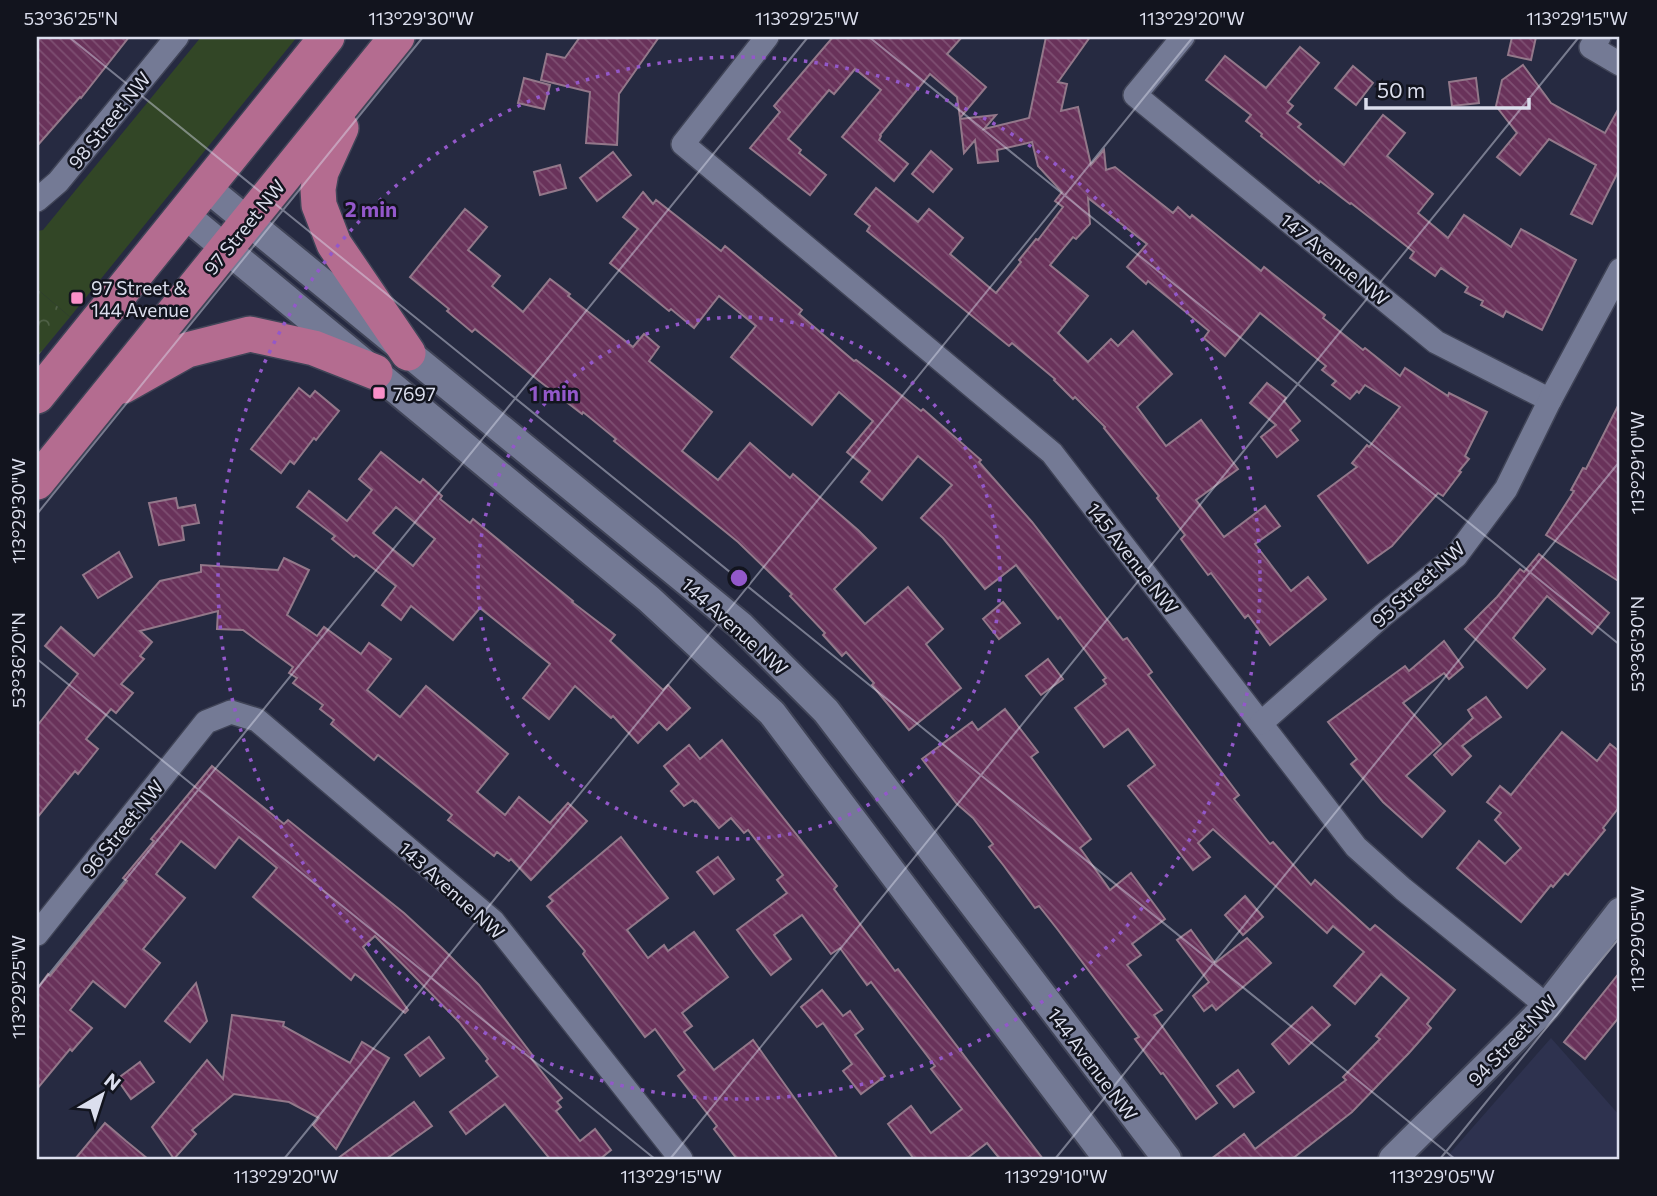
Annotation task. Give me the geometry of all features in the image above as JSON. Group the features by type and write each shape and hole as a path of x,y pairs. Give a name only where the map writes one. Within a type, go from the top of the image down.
{"main road":[{"path":"37,396 327,37"},
{"name":"97 Street NW","path":"37,482 397,37"},
{"path":"364,77 321,172 317,189 319,205 334,244 408,353"},
{"path":"108,395 187,350 250,334 314,348 375,372"}],"street":[{"name":"98 Street NW","path":"37,200 58,182 177,37"},
{"name":"145 Avenue NW","path":"767,37 683,144 1052,453 1356,847 1403,889 1547,1006"},
{"name":"147 Avenue NW","path":"1183,37 1135,95 1436,342 1550,400"},
{"path":"1599,37 1591,47 1620,64"},
{"name":"144 Avenue NW","path":"206,187 238,235 375,372 649,599 772,713 1108,1159"},
{"name":"144 Avenue NW","path":"184,214 238,235 408,353 740,625 826,711 1167,1159"},
{"name":"95 Street NW","path":"1261,723 1382,616 1456,556 1506,489 1620,270"},
{"name":"143 Avenue NW","path":"206,722 231,712 257,720 493,921 681,1159"},
{"name":"96 Street NW","path":"37,934 206,722"},
{"name":"94 Street NW","path":"1393,1159 1547,1006 1620,912"}],"shaded area":[{"path":"1551,1038 1620,1116 1620,1159 1445,1159"}],"green space":[{"path":"201,37 297,37 70,317 37,289 37,231 43,230"},
{"path":"37,289 70,317 37,357"}],"building":[{"path":"37,37 129,37 81,98 37,146"},
{"path":"580,37 659,37 619,94 617,145 586,143 590,92 541,80 547,54 565,58"},
{"path":"833,37 962,37 947,54 986,87 960,118 957,97 930,74 880,135 879,140 908,164 894,181 842,137 881,90 855,69 834,94 829,90 788,139 801,150 799,153 826,175 810,195 750,148 780,112 774,106"},
{"path":"1046,37 1090,37 1058,82 1067,84 1061,111 1078,107 1091,165 1104,150 1106,170 1115,167 1173,213 1178,207 1190,218 1192,215 1261,271 1264,267 1325,315 1323,318 1400,376 1405,368 1448,396 1449,393 1487,412 1465,456 1469,459 1443,496 1438,493 1392,546 1368,563 1318,496 1357,467 1352,463 1367,445 1369,447 1400,407 1365,385 1350,399 1332,385 1336,381 1322,370 1326,366 1260,313 1225,356 1204,338 1209,331 1127,267 1147,244 1088,198 1090,224 1076,239 1073,237 1050,265 1088,296 1058,333 1088,362 1111,339 1118,346 1133,331 1172,374 1137,407 1166,446 1201,420 1238,469 1196,500 1224,537 1265,506 1280,526 1255,544 1291,591 1308,577 1326,599 1270,645 1248,615 1245,618 1211,573 1208,575 1181,539 1185,535 1157,498 1159,496 1105,427 1075,397 1073,399 1055,379 1012,343 1009,346 867,231 870,226 855,214 876,188 918,222 929,209 963,238 950,254 996,293 1021,262 1019,260 1063,207 1055,201 1062,192 1038,166 1032,142 997,150 998,161 978,163 975,140 964,153 960,119 996,115 984,129 1029,118"},
{"path":"1512,37 1536,37 1531,60 1508,55"},
{"path":"1300,47 1319,63 1288,102 1293,106 1287,113 1301,124 1298,127 1344,165 1383,115 1405,133 1387,156 1433,194 1418,213 1448,238 1464,215 1511,247 1521,229 1576,260 1542,330 1506,311 1503,317 1481,305 1483,301 1465,292 1468,287 1441,268 1435,276 1410,258 1414,252 1351,203 1320,181 1319,183 1261,136 1262,134 1246,121 1251,115 1206,80 1225,56 1266,88"},
{"path":"1523,65 1551,103 1605,133 1620,106 1620,168 1592,224 1571,214 1596,165 1549,139 1520,175 1497,157 1517,133 1496,106 1502,80"},
{"path":"1353,66 1373,83 1356,105 1335,88"},
{"path":"524,78 550,85 544,109 518,103"},
{"path":"1476,78 1479,103 1452,106 1449,82"},
{"path":"931,151 952,169 933,192 912,174"},
{"path":"613,152 631,175 597,201 580,178"},
{"path":"560,165 566,188 540,195 534,172"},
{"path":"643,192 653,204 656,200 721,251 725,246 802,310 799,314 854,361 921,411 923,409 981,460 979,462 1032,522 1123,640 1127,638 1152,672 1148,675 1239,795 1234,799 1270,844 1273,842 1311,885 1315,880 1370,930 1375,925 1455,990 1427,1024 1431,1028 1409,1053 1352,1112 1292,1159 1211,1159 1244,1134 1255,1149 1346,1080 1343,1077 1380,1039 1376,1036 1409,998 1381,974 1355,1004 1334,986 1364,952 1333,926 1327,933 1213,829 1198,843 1210,857 1193,870 1128,786 1155,765 1128,729 1104,747 1075,708 1106,684 1103,680 1106,678 1060,617 1058,619 1016,565 985,589 943,538 921,518 952,485 918,456 882,500 861,482 870,471 847,452 873,421 839,392 812,425 731,357 756,326 719,296 694,328 610,263 638,229 623,217"},
{"path":"465,209 487,227 468,250 500,276 492,286 523,312 550,279 633,347 644,334 659,347 649,361 712,412 682,451 718,480 750,443 790,478 793,474 858,530 876,548 834,589 865,624 908,587 943,629 926,644 961,688 909,730 872,685 874,683 846,652 842,656 823,635 825,633 790,596 792,594 738,542 614,441 616,439 583,412 582,414 475,329 472,332 410,277"},
{"path":"1267,383 1286,398 1284,401 1300,421 1290,430 1298,440 1277,457 1261,437 1276,425 1250,403"},
{"path":"299,388 310,397 315,391 339,411 294,464 290,461 281,473 251,449"},
{"path":"1620,402 1620,582 1546,535 1574,491 1571,490 1583,468 1586,469"},
{"path":"381,452 420,483 423,479 442,496 440,499 470,523 473,519 615,635 610,641 663,690 668,685 690,708 667,730 659,722 638,743 613,716 611,718 575,686 549,719 523,698 550,664 480,608 453,640 411,606 401,620 382,605 396,586 356,555 354,557 332,539 335,536 297,507 309,491 347,521 372,490 359,479","holes":["396,507 435,539 413,566 373,533"]},
{"path":"176,498 178,508 195,505 199,523 182,526 184,540 159,545 149,503"},
{"path":"119,552 132,577 98,598 83,575"},
{"path":"1539,554 1609,613 1592,634 1547,596 1513,638 1545,669 1527,688 1465,629 1520,569 1524,572"},
{"path":"284,558 309,570 287,615 317,636 324,627 361,654 369,643 391,659 367,690 400,717 426,686 508,754 477,792 505,815 519,797 550,823 568,803 587,821 531,880 511,859 509,861 497,852 494,856 448,820 452,815 378,755 374,760 331,724 334,720 320,709 323,705 293,683 297,678 289,673 293,667 243,630 217,629 218,611 140,631 152,642 140,656 144,659 121,684 133,693 116,713 111,709 86,739 98,749 78,774 75,771 37,818 37,726 78,674 45,646 61,627 94,656 160,581 201,572 201,565 278,570"},
{"path":"1003,602 1020,623 999,639 983,619"},
{"path":"1444,641 1463,667 1449,679 1444,673 1403,703 1441,744 1406,776 1445,811 1422,837 1383,802 1351,764 1357,759 1328,722 1405,666 1409,671"},
{"path":"1048,659 1063,679 1041,695 1026,676"},
{"path":"1486,697 1501,717 1462,746 1471,756 1452,775 1434,755 1473,718 1468,710"},
{"path":"1005,709 1038,752 1031,757 1091,839 1080,848 1110,890 1131,873 1165,919 1132,944 1141,955 1127,965 1162,1010 1154,1015 1217,1103 1196,1119 1135,1039 1139,1037 1058,930 1039,906 1035,908 989,847 993,844 922,759 972,722 978,730"},
{"path":"1562,732 1597,761 1610,744 1620,752 1620,806 1603,828 1605,830 1568,875 1565,873 1553,887 1551,885 1521,922 1457,868 1479,841 1505,864 1521,848 1495,820 1501,813 1487,802 1500,786 1511,795"},
{"path":"722,740 837,886 834,889 895,971 898,969 1043,1159 1000,1159 987,1143 966,1159 914,1159 888,1124 911,1106 931,1133 962,1109 931,1069 935,1066 871,982 867,985 840,948 831,954 802,915 774,935 791,959 771,975 753,952 737,930 787,893 777,880 783,875 748,830 744,833 731,818 719,828 696,801 684,806 671,791 679,784 664,766 689,745 700,759"},
{"path":"212,766 284,824 288,820 404,913 442,948 479,985 533,1056 531,1058 562,1098 557,1102 561,1107 556,1111 580,1141 595,1129 611,1150 600,1159 550,1159 505,1104 466,1134 450,1112 498,1076 486,1061 488,1059 459,1022 375,936 363,947 408,1010 405,1013 355,974 351,980 253,897 277,868 239,837 215,868 181,841 156,874 185,898 143,949 160,963 125,1007 93,981 70,1010 92,1028 72,1051 70,1049 37,1089 37,989 127,881 123,878 154,841 151,839"},
{"path":"621,837 668,898 627,930 648,958 664,945 668,951 694,932 728,977 682,1013 692,1026 684,1032 714,1070 753,1040 838,1159 737,1159 714,1129 717,1126 678,1076 685,1070 655,1029 645,1037 583,954 585,951 547,906 553,901 549,897"},
{"path":"718,857 734,879 714,894 697,872"},
{"path":"1245,896 1263,917 1243,935 1225,915"},
{"path":"1191,930 1215,963 1247,938 1271,963 1216,1010 1212,1005 1204,1011 1193,996 1209,982 1177,940"},
{"path":"1620,972 1620,1016 1585,1059 1564,1042"},
{"path":"196,983 207,1021 190,1042 165,1021"},
{"path":"822,990 843,1016 850,1011 863,1029 855,1035 885,1076 861,1094 843,1071 852,1064 823,1023 817,1027 801,1007"},
{"path":"1312,1007 1330,1025 1289,1064 1272,1044"},
{"path":"232,1015 284,1022 283,1026 350,1063 362,1042 389,1058 336,1149 313,1125 319,1118 289,1102 234,1094 192,1130 196,1134 174,1159 152,1127 207,1060 223,1079"},
{"path":"429,1037 444,1058 420,1076 405,1055"},
{"path":"140,1062 154,1082 131,1099 117,1079"},
{"path":"1238,1070 1254,1092 1234,1107 1217,1086"},
{"path":"414,1102 432,1126 386,1159 337,1159"},
{"path":"105,1123 126,1141 148,1159 75,1159"}],"place":[{"name":"97 Street & 144 Avenue","path":"77,298"},
{"name":"7697","path":"379,393"}]}
